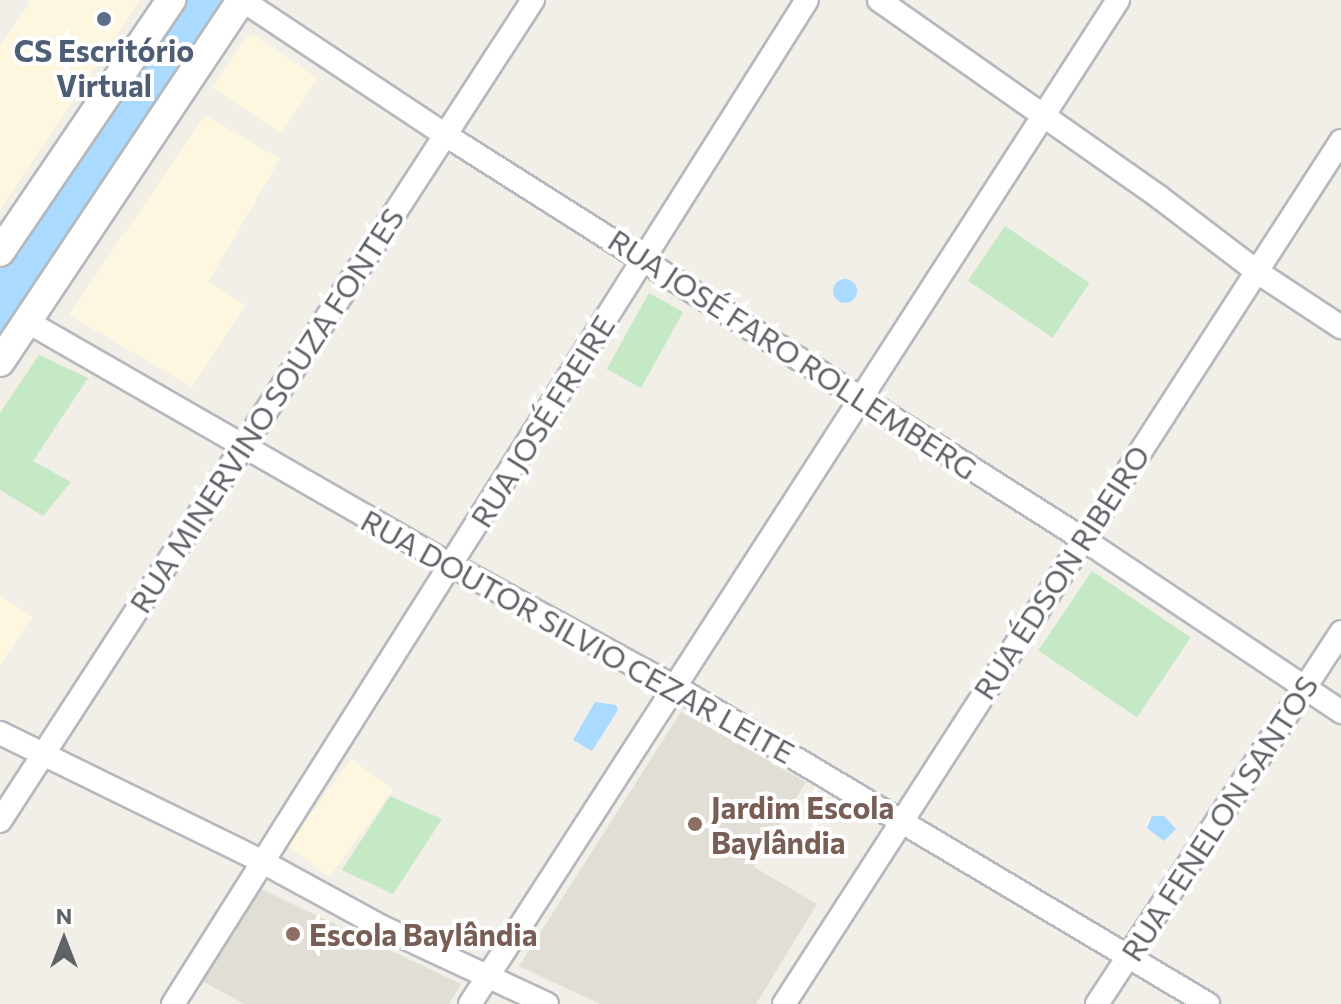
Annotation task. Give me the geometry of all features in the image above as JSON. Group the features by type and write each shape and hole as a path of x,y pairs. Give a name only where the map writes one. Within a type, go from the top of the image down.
{"street":[{"path":"0,252 171,0"},
{"path":"0,362 242,0"},
{"name":"RUA JOSÉ FARO ROLLEMBERG","path":"242,0 444,134 1083,539 1341,712"},
{"name":"RUA MINERVINO SOUZA FONTES","path":"0,821 533,0"},
{"name":"RUA JOSÉ FREIRE","path":"173,1004 807,0"},
{"path":"879,0 1159,197 1256,271 1341,327"},
{"path":"470,1004 677,688 1118,0"},
{"name":"RUA ÉDSON RIBEIRO","path":"784,1004 1341,141"},
{"name":"RUA DOUTOR SILVIO CEZAR LEITE","path":"28,322 451,565 677,688 1208,1004"},
{"name":"RUA FENELON SANTOS","path":"1097,1004 1341,632"},
{"path":"0,733 261,861 382,927 489,974 547,1004"}],"shaded area":[{"path":"27,0 140,0 0,210 0,46 30,3"},
{"path":"250,33 318,79 281,134 213,88"},
{"path":"205,115 280,159 208,282 245,305 192,387 69,315"},
{"path":"0,596 32,616 0,665"},
{"name":"Jardim Escola Baylândia","path":"681,712 806,782 754,867 817,904 756,1004 600,1004 519,966"},
{"path":"351,759 393,790 330,877 288,846"},
{"name":"Escola Baylândia","path":"259,888 461,984 449,1004 244,1004 202,981"}],"green space":[{"path":"1005,226 1090,283 1053,338 968,281"},
{"path":"649,293 683,312 641,388 607,369"},
{"path":"39,355 88,378 33,461 71,482 43,516 0,490 0,413"},
{"path":"1092,571 1191,638 1137,717 1038,651"},
{"path":"390,796 442,819 393,894 342,870"}],"water":[{"path":"840,279 850,279 857,286 857,296 850,303 840,303 833,296 833,286"},
{"path":"595,702 616,705 618,710 592,751 573,740"},
{"path":"1152,816 1164,816 1176,829 1164,841 1147,828"}],"waterway":[{"path":"0,310 211,0"}],"place":[{"name":"CS Escritório Virtual","path":"104,19"},
{"name":"Jardim Escola Baylândia","path":"695,824"},
{"name":"Escola Baylândia","path":"293,934"}]}
